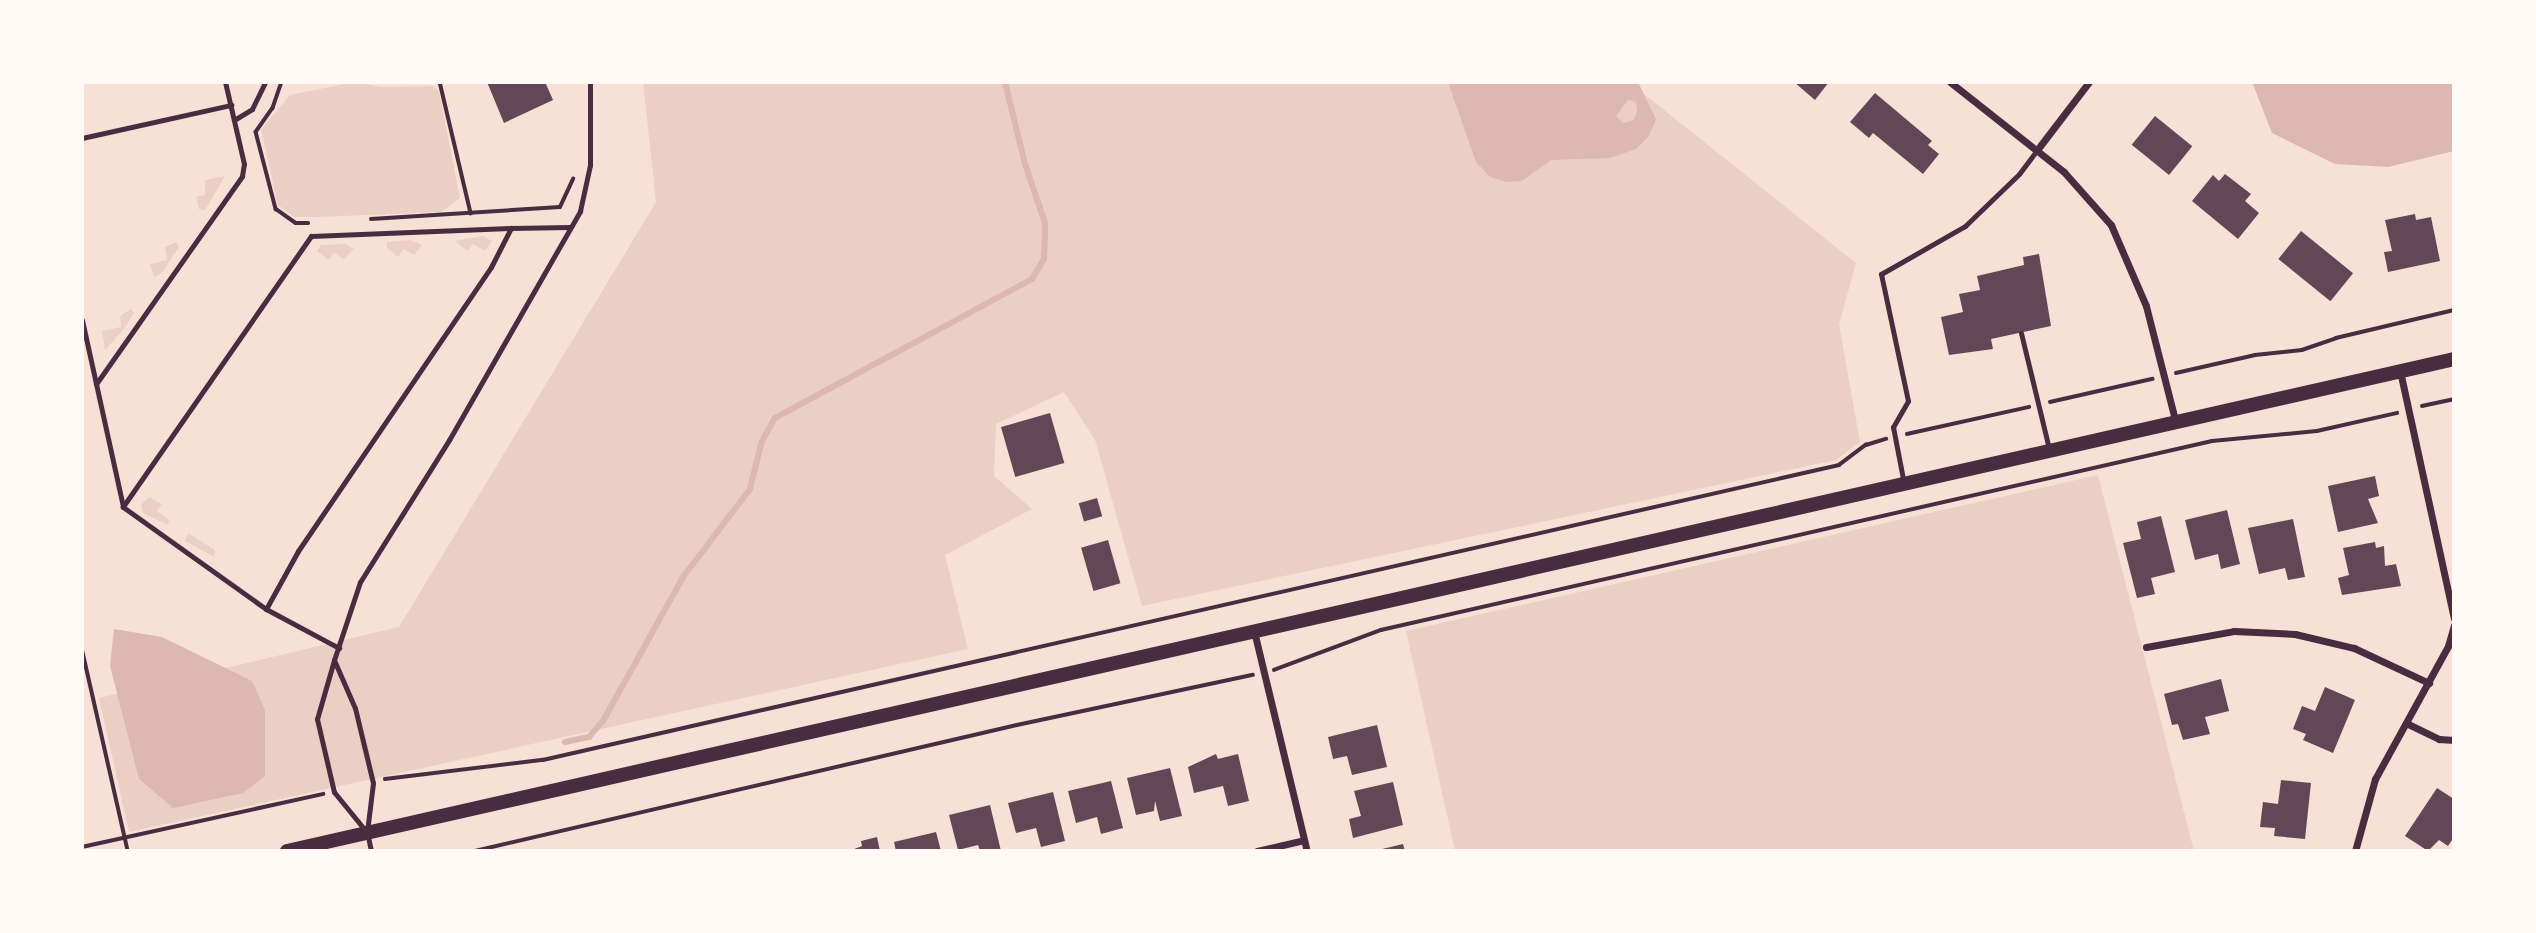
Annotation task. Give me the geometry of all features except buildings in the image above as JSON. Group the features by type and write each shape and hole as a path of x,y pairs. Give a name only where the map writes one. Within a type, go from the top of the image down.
{"main road":[{"path":"287,851 1254,631 2051,454 2454,359"}],"street":[{"path":"1950,82 2081,188 2121,242 2146,306 2176,425"},
{"path":"2037,150 2088,82"},
{"path":"2400,371 2454,618"},
{"path":"2355,851 2375,779 2451,648 2454,625"},
{"path":"1254,631 1307,851"},
{"path":"2146,647 2234,631 2295,634 2354,648 2429,683"},
{"path":"2406,723 2439,739 2454,740"},
{"path":"1257,851 1304,840"}],"lane":[{"path":"96,384 242,176 225,82"},
{"path":"234,120 252,109 265,82"},
{"path":"367,832 334,792 317,719 334,660 360,582 449,440 580,211 590,164 590,82"},
{"path":"82,138 230,105"},
{"path":"1905,487 1893,437 1908,401 1881,274 1965,226 2019,174 2037,150"},
{"path":"123,507 311,236 570,227"},
{"path":"265,609 298,551 491,267 511,228"},
{"path":"82,320 123,507 265,609 339,648"},
{"path":"2021,333 2051,454"},
{"path":"334,660 355,708 373,783 367,832 371,851"}],"path":[{"path":"282,82 274,108 256,132 276,209 296,223 321,222"},
{"path":"304,82 313,82"},
{"path":"440,82 471,213"},
{"path":"358,220 560,207 575,168"},
{"path":"2181,372 2255,355 2302,350 2454,310"},
{"path":"1907,434 2147,380"},
{"path":"2426,405 2454,399"},
{"path":"1283,667 1381,630 1422,620 2212,441 2317,431 2391,415"},
{"path":"384,779 543,760 1839,465 1867,444 1879,441"},
{"path":"82,648 128,851"},
{"path":"475,851 1017,724 1248,676"},
{"path":"82,847 318,795"}],"shaded area":[{"path":"354,82 381,87 433,86 439,91 460,198 441,212 318,217 294,217 278,205 261,130 290,95"},
{"path":"643,82 1629,82 1856,263 1839,324 1860,442 1836,460 1142,606 1095,440 1064,392 996,424 994,476 1032,509 945,555 968,649 129,832 99,698 399,627 656,202"},
{"path":"1448,82 1638,82 1656,119 1649,136 1636,149 1610,158 1551,160 1522,181 1507,182 1490,177 1476,162","holes":["1628,100 1636,102 1634,120 1623,123 1616,116"]},
{"path":"2252,82 2454,82 2454,151 2388,167 2335,164 2272,133"},
{"path":"225,176 205,210 199,209 196,197 205,195 205,180"},
{"path":"483,236 492,241 485,251 473,244 468,251 455,241"},
{"path":"410,240 422,245 414,255 403,249 398,257 387,248 387,242"},
{"path":"176,242 179,247 161,274 154,277 150,264 167,260 165,247"},
{"path":"346,244 354,249 344,259 334,253 329,260 317,251 321,245"},
{"path":"131,309 134,313 124,329 105,350 102,331 121,327 120,316"},
{"path":"2098,475 2194,851 1455,851 1406,631"},
{"path":"149,497 162,504 157,511 169,520 168,525 143,513 141,505"},
{"path":"188,533 215,550 214,557 185,541"},
{"path":"114,629 162,637 252,681 265,710 265,776 243,793 173,808 139,779 110,666"}],"waterway":[{"path":"565,742 589,737 603,721 683,577 750,489 762,441 775,418 1032,279 1044,259 1045,223 1025,164 1005,82"}]}
